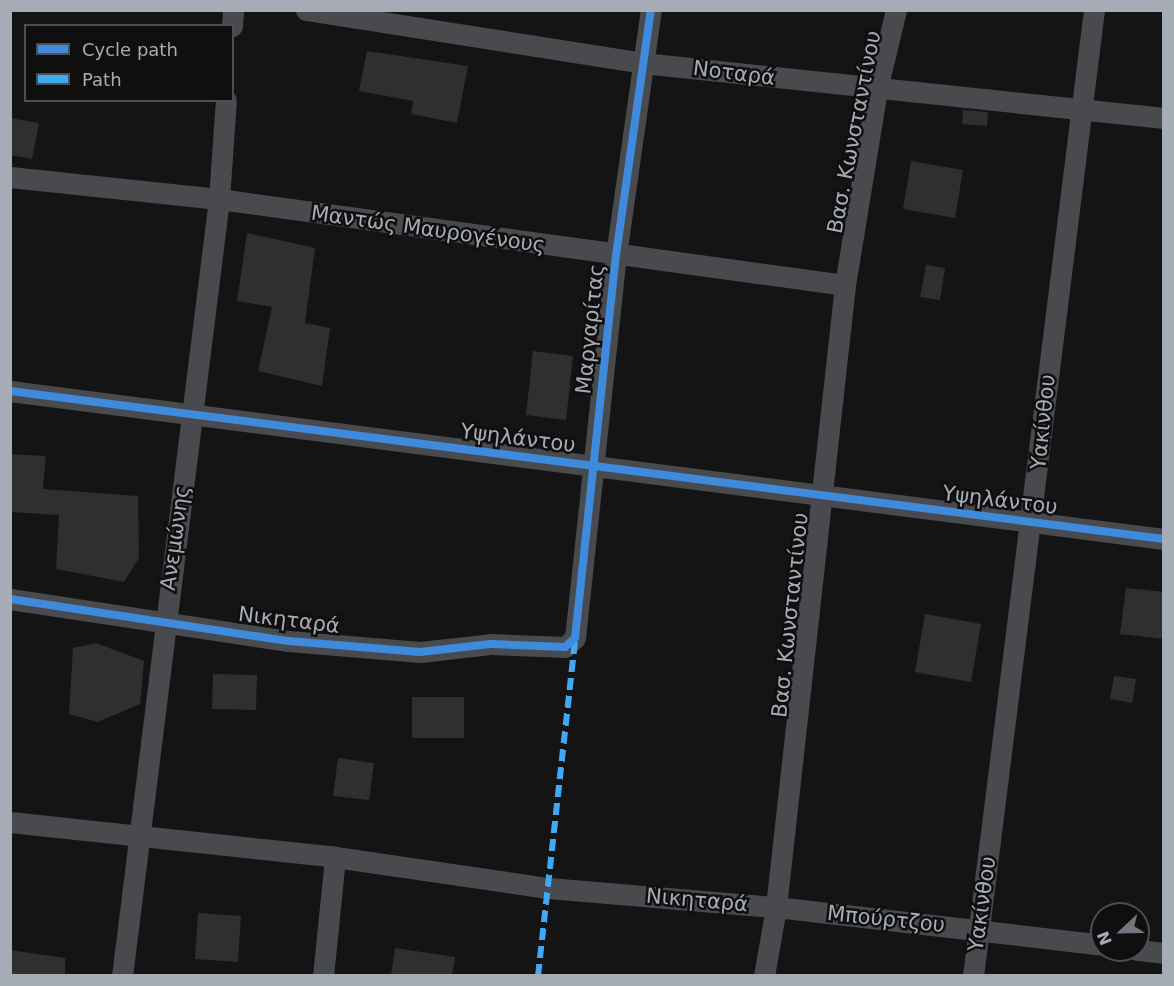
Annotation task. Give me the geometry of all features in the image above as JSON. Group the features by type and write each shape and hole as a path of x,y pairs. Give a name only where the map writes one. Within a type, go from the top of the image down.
{"street":[{"name":"Νοταρά","path":"306,10 643,63 877,90 1164,118"},
{"name":"Μαργαρίτας","path":"565,647 575,638 615,255 651,10"},
{"name":"Βασ. Κωνσταντίνου","path":"764,975 776,907 844,285 877,90 896,10"},
{"name":"Υακίνθου","path":"972,975 1032,522 1078,109 1094,10"},
{"name":"Ανεμώνης","path":"122,975 164,620 219,200 226,102"},
{"name":"Μαντώς Μαυρογένους","path":"10,177 219,200 844,285"},
{"name":"Υψηλάντου","path":"10,391 1164,539"},
{"name":"Νικηταρά","path":"10,599 164,620 289,641 420,652 491,644 565,647"},
{"name":"Νικηταρά","path":"10,822 335,857 548,888 776,907"},
{"path":"323,975 335,857"},
{"name":"Μπούρτζου","path":"776,907 1090,943"}],"building":[{"path":"367,51 468,66 457,123 411,114 413,101 359,91"},
{"path":"963,110 988,112 987,126 962,124"},
{"path":"10,118 39,123 32,159 10,155"},
{"path":"911,161 963,170 955,218 903,209"},
{"path":"247,233 315,248 305,323 330,328 322,386 258,371 272,307 237,301"},
{"path":"926,265 945,268 940,300 920,297"},
{"path":"533,351 573,356 566,420 526,415"},
{"path":"10,454 46,456 43,489 138,496 139,558 124,582 56,569 59,515 10,512"},
{"path":"1126,588 1164,592 1164,639 1120,634"},
{"path":"925,614 981,624 971,682 915,672"},
{"path":"96,643 144,661 140,704 98,722 69,714 73,648"},
{"path":"213,674 257,675 256,710 212,709"},
{"path":"1114,676 1136,679 1132,703 1110,699"},
{"path":"412,697 464,697 464,738 412,738"},
{"path":"338,758 374,763 369,800 333,796"},
{"path":"198,913 241,916 238,962 195,959"},
{"path":"395,948 455,957 452,975 391,975"},
{"path":"10,950 65,958 65,975 10,975"}],"marked path":[{"path":"538,976 575,639"}],"cycle path":[{"path":"10,599 289,641 420,652 491,644 565,647 575,638 616,255 651,10"},
{"path":"10,391 1164,539"}]}
